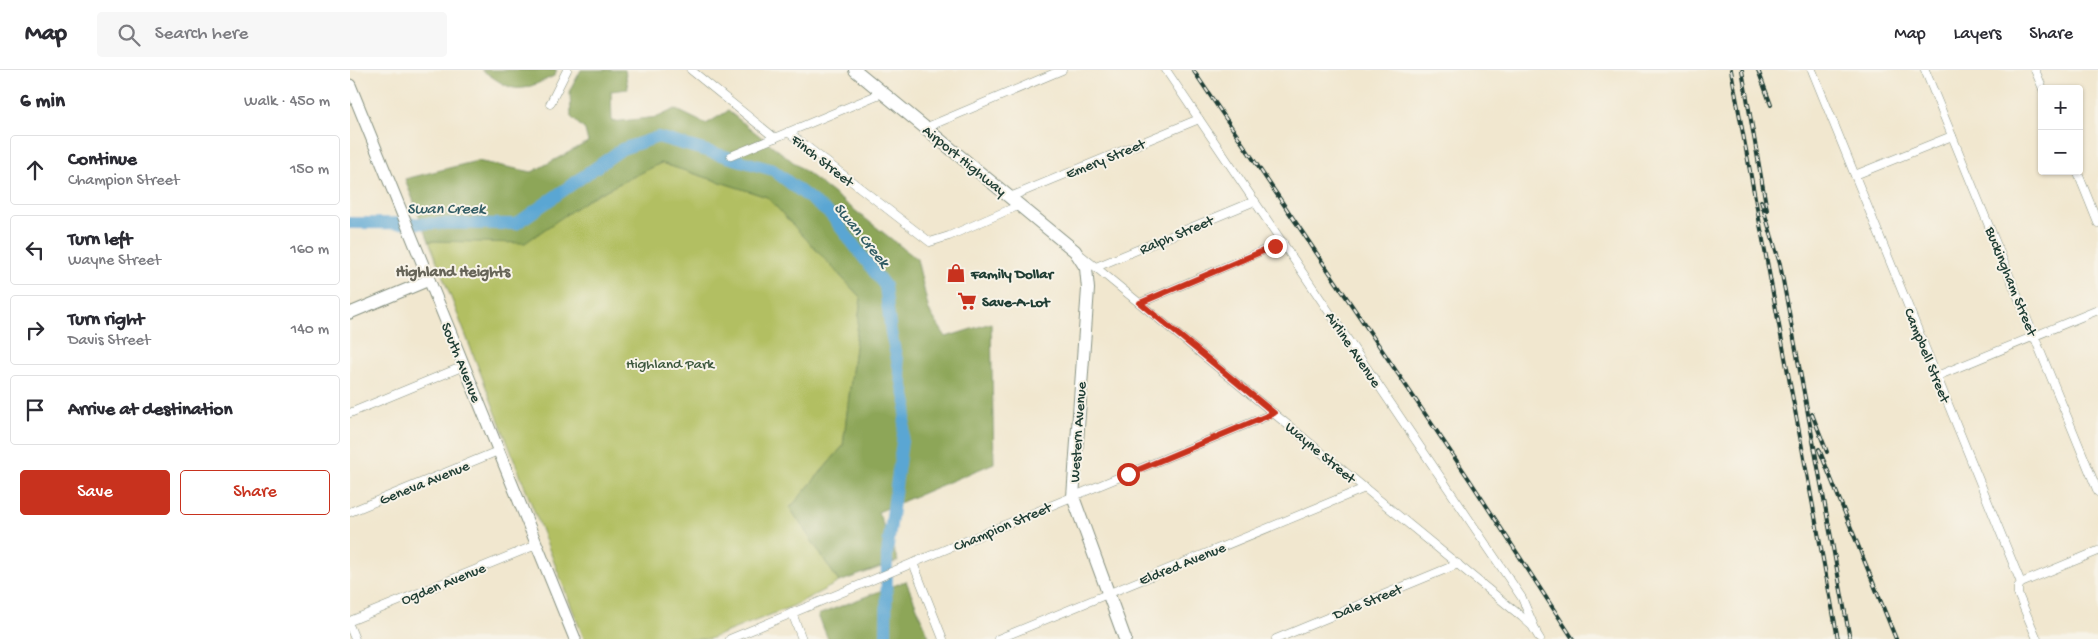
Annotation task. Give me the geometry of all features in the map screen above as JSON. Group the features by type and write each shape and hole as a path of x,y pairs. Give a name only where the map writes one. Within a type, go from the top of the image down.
{"main road":[{"name":"Airport Highway","path":"857,70 882,93 1075,251"},
{"name":"Western Avenue","path":"1075,251 1084,263 1089,283 1073,497 1125,639"}],"street":[{"path":"550,104 567,70"},
{"name":"Finch Street","path":"692,70 775,138 788,132 930,242"},
{"path":"925,128 1062,70"},
{"name":"Airline Avenue","path":"1166,70 1522,598 1538,635"},
{"name":"Campbell Street","path":"1812,70 2021,583 2018,587 2018,594 2037,639"},
{"name":"Buckingham Street","path":"1925,70 2098,492"},
{"path":"2036,70 2042,85"},
{"name":"South Avenue","path":"350,85 575,639"},
{"path":"788,132 882,93"},
{"name":"Emery Street","path":"930,242 949,236 1015,201 1199,119"},
{"path":"1855,175 1952,136"},
{"path":"731,156 775,138"},
{"path":"2079,175 2098,223"},
{"name":"Ralph Street","path":"1096,267 1255,201"},
{"path":"1140,303 1283,242"},
{"name":"Wayne Street","path":"1075,251 1522,617 1538,635"},
{"path":"350,312 429,280"},
{"path":"1937,376 2098,310"},
{"path":"350,412 464,366"},
{"name":"Champion Street","path":"730,639 1274,413"},
{"name":"Geneva Avenue","path":"350,512 498,451"},
{"name":"Eldred Avenue","path":"998,639 1365,488"},
{"name":"Ogden Avenue","path":"350,621 536,545"},
{"path":"2021,583 2098,551"},
{"path":"913,563 943,639"},
{"name":"Dale Street","path":"1276,639 1458,564"},
{"path":"792,613 802,639"},
{"path":"350,627 355,639"}],"green space":[{"path":"482,70 557,70 554,76 532,86 517,88 502,83"},
{"path":"581,70 625,70 628,89 611,91 612,122 658,117 675,109 706,124 728,111 917,259 929,311 946,337 991,323 994,463 878,512 898,561 839,582 790,508 843,446 861,298 767,197 661,163 590,198 525,243 429,241 405,179 477,161 532,172 588,142 585,130 571,117 570,90"},
{"name":"Highland Park","path":"661,163 767,197 861,298 843,446 790,508 839,582 793,606 709,639 584,639 429,241 525,242 590,198"},
{"path":"906,581 930,639 828,639 818,615"}],"waterway":[{"name":"Swan Creek","path":"350,223 516,224 622,149 658,137 773,170 831,215 885,286 891,333 907,404 887,554 886,639"}],"railway":[{"path":"1193,70 1471,482 1573,639"},
{"path":"1731,70 1838,639"},
{"path":"1742,70 1767,210"},
{"path":"1758,70 1771,105"},
{"path":"1761,201 1780,264 1850,639"},
{"path":"1812,414 1827,452"},
{"path":"1819,449 1896,639"}],"place":[{"name":"Family Dollar","path":"956,273"},
{"name":"Save-A-Lot","path":"967,301"}],"district":[{"name":"Highland Heights","path":"453,270"}],"route":[{"path":"1128,474 1274,413 1140,303 1275,246"}]}
